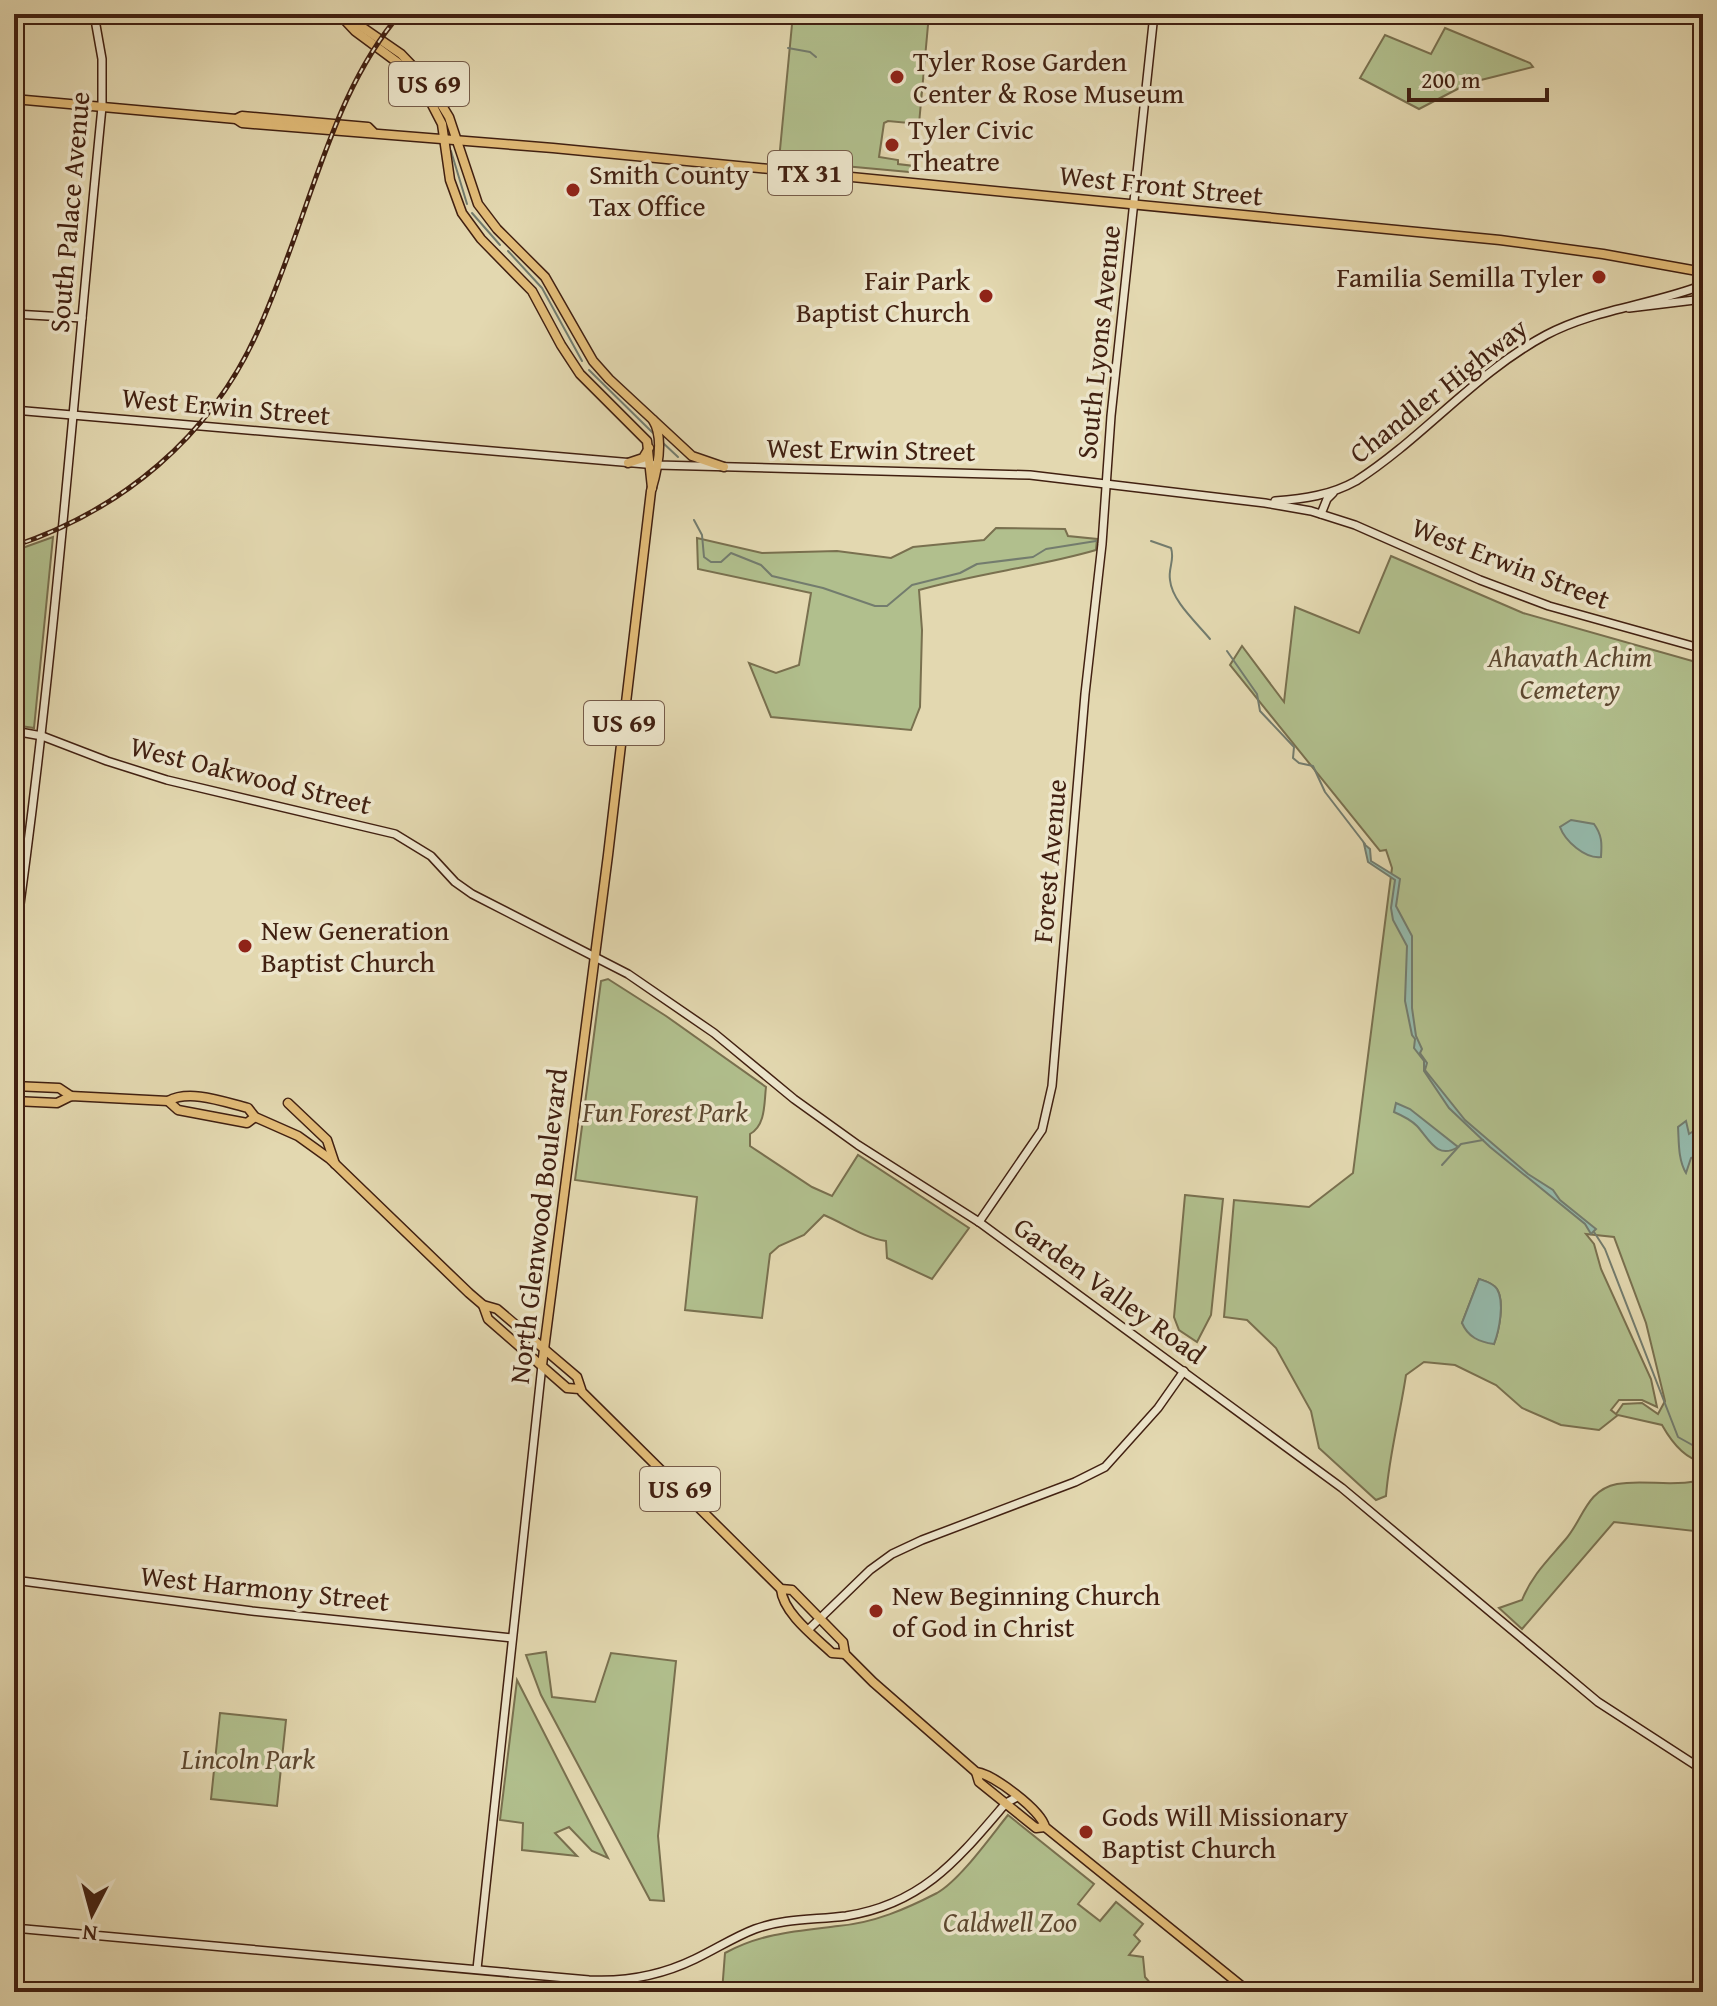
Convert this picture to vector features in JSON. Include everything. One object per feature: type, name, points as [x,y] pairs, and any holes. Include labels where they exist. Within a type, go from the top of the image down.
[{"type":"main road","name":"US 69","points":[[339,14],[355,31],[408,71],[426,93],[440,118],[450,180],[462,213],[481,239],[532,291],[578,372],[642,436],[649,447],[653,465]]},
{"type":"main road","name":"US 69","points":[[351,24],[362,27],[414,66],[440,100],[481,208],[497,229],[545,277],[593,361],[653,420],[658,431],[653,465]]},
{"type":"main road","name":"West Front Street","points":[[14,99],[236,119],[242,116],[338,124],[368,127],[373,132],[1529,243],[1703,272]]},
{"type":"main road","points":[[420,136],[434,128],[440,118]]},
{"type":"main road","points":[[464,163],[466,153],[480,142]]},
{"type":"main road","points":[[578,372],[593,361]]},
{"type":"main road","points":[[653,420],[692,456],[724,467]]},
{"type":"main road","points":[[628,463],[643,458],[649,447]]},
{"type":"main road","name":"North Glenwood Boulevard","points":[[542,1365],[595,957],[653,465]]},
{"type":"main road","points":[[14,1086],[59,1088],[71,1096]]},
{"type":"main road","points":[[14,1101],[57,1103],[71,1096],[168,1101],[179,1095],[248,1108],[255,1117],[298,1136],[335,1164],[483,1305],[488,1319],[542,1365]]},
{"type":"main road","points":[[168,1101],[178,1110],[247,1123],[255,1117]]},
{"type":"main road","points":[[288,1103],[327,1140],[335,1164]]},
{"type":"main road","points":[[483,1305],[497,1309],[544,1347]]},
{"type":"main road","name":"US 69","points":[[544,1347],[577,1377],[579,1389],[781,1589],[792,1590],[843,1642],[845,1654],[907,1714],[976,1772],[979,1782],[1036,1828],[1045,1827]]},
{"type":"main road","name":"US 69","points":[[542,1365],[567,1388],[579,1389]]},
{"type":"main road","name":"US 69","points":[[781,1589],[782,1600],[808,1630],[832,1653],[845,1654]]},
{"type":"main road","name":"US 69","points":[[976,1772],[987,1773],[1017,1797],[1042,1818],[1045,1827],[1249,1992]]},
{"type":"street","name":"South Palace Avenue","points":[[14,947],[42,736],[102,107],[102,59],[94,14]]},
{"type":"street","name":"South Lyons Avenue","points":[[1107,484],[1111,416],[1154,14]]},
{"type":"street","name":"Chandler Highway","points":[[1258,502],[1305,499],[1334,492],[1370,472],[1521,350],[1562,327],[1703,285]]},
{"type":"street","name":"Chandler Highway","points":[[1615,309],[1703,299]]},
{"type":"street","points":[[14,314],[82,318]]},
{"type":"street","name":"West Erwin Street","points":[[14,410],[653,465],[1014,475],[1258,502],[1321,514],[1365,529],[1458,571],[1549,606],[1703,649]]},
{"type":"street","name":"Forest Avenue","points":[[979,1222],[1042,1130],[1052,1086],[1082,725],[1107,484]]},
{"type":"street","name":"Chandler Highway","points":[[1321,514],[1327,499],[1334,492]]},
{"type":"street","name":"West Oakwood Street","points":[[14,731],[42,736],[167,780],[395,834],[431,856],[463,888]]},
{"type":"street","name":"Garden Valley Road","points":[[463,888],[649,987],[714,1033],[794,1099],[845,1136],[979,1222],[1342,1488],[1598,1702],[1703,1770]]},
{"type":"street","name":"North Glenwood Boulevard","points":[[477,1969],[542,1365]]},
{"type":"street","points":[[808,1630],[870,1570],[892,1554],[1075,1482],[1105,1467],[1158,1408],[1184,1371]]},
{"type":"street","name":"West Harmony Street","points":[[14,1580],[252,1611],[512,1638]]},
{"type":"street","points":[[14,1928],[589,1980],[637,1978],[681,1966],[740,1934],[771,1923],[834,1917],[881,1907],[921,1889],[951,1866],[1006,1803],[1017,1797]]},
{"type":"green space","points":[[793,14],[929,14],[919,124],[884,123],[879,157],[898,160],[898,164],[914,166],[914,170],[779,160]]},
{"type":"green space","points":[[1445,28],[1530,63],[1533,67],[1469,83],[1419,109],[1360,78],[1385,35],[1431,54]]},
{"type":"green space","points":[[996,528],[1065,529],[1068,536],[1097,539],[1096,550],[919,590],[922,630],[920,707],[911,730],[771,717],[749,663],[776,673],[799,665],[811,593],[698,569],[697,538],[762,553],[837,551],[891,558],[913,547],[984,540]]},
{"type":"green space","points":[[53,537],[34,728],[14,725],[14,551]]},
{"type":"green space","name":"Ahavath Achim Cemetery","points":[[1391,556],[1523,613],[1703,664],[1703,1462],[1684,1453],[1662,1425],[1618,1415],[1599,1430],[1561,1425],[1522,1408],[1496,1385],[1455,1365],[1424,1362],[1406,1375],[1386,1496],[1376,1500],[1319,1448],[1311,1411],[1276,1348],[1247,1320],[1224,1317],[1234,1200],[1309,1207],[1353,1173],[1392,868],[1386,850],[1380,851],[1230,665],[1242,646],[1284,702],[1295,607],[1359,633]],"holes":[[[1586,1234],[1614,1237],[1646,1323],[1665,1401],[1658,1414],[1642,1403],[1623,1404],[1616,1414],[1611,1410],[1619,1400],[1642,1400],[1657,1407],[1651,1379],[1601,1269],[1594,1244]],[[1479,1279],[1493,1285],[1501,1301],[1494,1344],[1462,1323]]]},
{"type":"green space","name":"Fun Forest Park","points":[[608,979],[766,1087],[762,1119],[750,1134],[750,1146],[812,1187],[832,1196],[858,1155],[969,1228],[932,1279],[887,1258],[886,1241],[863,1234],[824,1215],[804,1235],[779,1246],[770,1254],[762,1318],[685,1310],[697,1197],[575,1180],[601,981]]},
{"type":"green space","points":[[1185,1195],[1223,1199],[1211,1315],[1197,1342],[1179,1330],[1174,1317]]},
{"type":"green space","points":[[1703,1482],[1703,1532],[1614,1522],[1522,1629],[1499,1608],[1522,1600],[1536,1575],[1598,1492],[1617,1484]]},
{"type":"green space","points":[[546,1652],[552,1697],[595,1702],[611,1653],[676,1661],[658,1836],[664,1901],[650,1900],[541,1695],[526,1655]]},
{"type":"green space","points":[[517,1680],[608,1858],[592,1851],[569,1827],[555,1833],[577,1856],[522,1850],[523,1823],[500,1820]]},
{"type":"green space","name":"Lincoln Park","points":[[220,1713],[286,1720],[277,1806],[211,1799]]},
{"type":"green space","name":"Caldwell Zoo","points":[[1008,1815],[1094,1884],[1078,1904],[1100,1921],[1116,1902],[1143,1924],[1134,1935],[1140,1941],[1129,1955],[1143,1957],[1145,1977],[1158,1992],[722,1992],[725,1953],[766,1937],[877,1918],[925,1899],[955,1878]]},
{"type":"shaded area","points":[[1571,820],[1594,824],[1601,839],[1601,857],[1582,852],[1566,838],[1560,827]]},
{"type":"shaded area","points":[[1364,844],[1370,849],[1371,861],[1400,879],[1396,906],[1412,936],[1412,1008],[1416,1036],[1422,1049],[1420,1053],[1427,1063],[1425,1070],[1465,1120],[1528,1174],[1553,1190],[1560,1200],[1596,1229],[1591,1234],[1585,1224],[1490,1147],[1449,1108],[1424,1071],[1424,1061],[1414,1048],[1415,1039],[1405,1001],[1407,946],[1393,920],[1391,908],[1395,880],[1368,862]]},
{"type":"shaded area","points":[[1396,1103],[1410,1109],[1458,1147],[1444,1151],[1434,1146],[1415,1124],[1394,1112]]},
{"type":"shaded area","points":[[1686,1121],[1689,1134],[1703,1125],[1703,1154],[1691,1158],[1686,1173],[1680,1157],[1678,1127]]},
{"type":"shaded area","points":[[1479,1279],[1497,1289],[1501,1301],[1494,1344],[1475,1338],[1462,1323]]},
{"type":"waterway","points":[[788,48],[810,52],[816,57]]},
{"type":"waterway","points":[[451,151],[467,204]]},
{"type":"waterway","points":[[472,213],[500,245]]},
{"type":"waterway","points":[[508,251],[542,288],[582,361]]},
{"type":"waterway","points":[[589,370],[654,434]]},
{"type":"waterway","points":[[662,442],[678,457]]},
{"type":"waterway","points":[[694,520],[702,535],[704,557],[711,562],[721,562],[731,553],[761,565],[772,576],[823,588],[875,606],[887,606],[912,585],[960,573],[977,564],[1033,557],[1046,549],[1096,541]]},
{"type":"waterway","points":[[1151,541],[1171,548],[1170,576],[1175,596],[1210,639]]},
{"type":"waterway","points":[[1227,651],[1257,694],[1260,711],[1294,747],[1293,758],[1299,763],[1313,766],[1325,792],[1365,844]]},
{"type":"waterway","points":[[1442,1165],[1461,1144],[1483,1140]]},
{"type":"waterway","points":[[1594,1232],[1605,1249],[1678,1437],[1703,1451]]},
{"type":"railway","points":[[14,546],[54,531],[126,490],[188,437],[214,405],[237,371],[265,316],[347,98],[371,54],[400,14]]},
{"type":"place","name":"Tyler Rose Garden Center & Rose Museum","points":[[897,77]]},
{"type":"place","name":"Tyler Civic Theatre","points":[[892,145]]},
{"type":"place","name":"Smith County Tax Office","points":[[573,190]]},
{"type":"place","name":"Familia Semilla Tyler","points":[[1599,277]]},
{"type":"place","name":"Fair Park Baptist Church","points":[[986,296]]},
{"type":"place","name":"New Generation Baptist Church","points":[[245,946]]},
{"type":"place","name":"New Beginning Church of God in Christ","points":[[876,1611]]},
{"type":"place","name":"Gods Will Missionary Baptist Church","points":[[1086,1832]]}]
